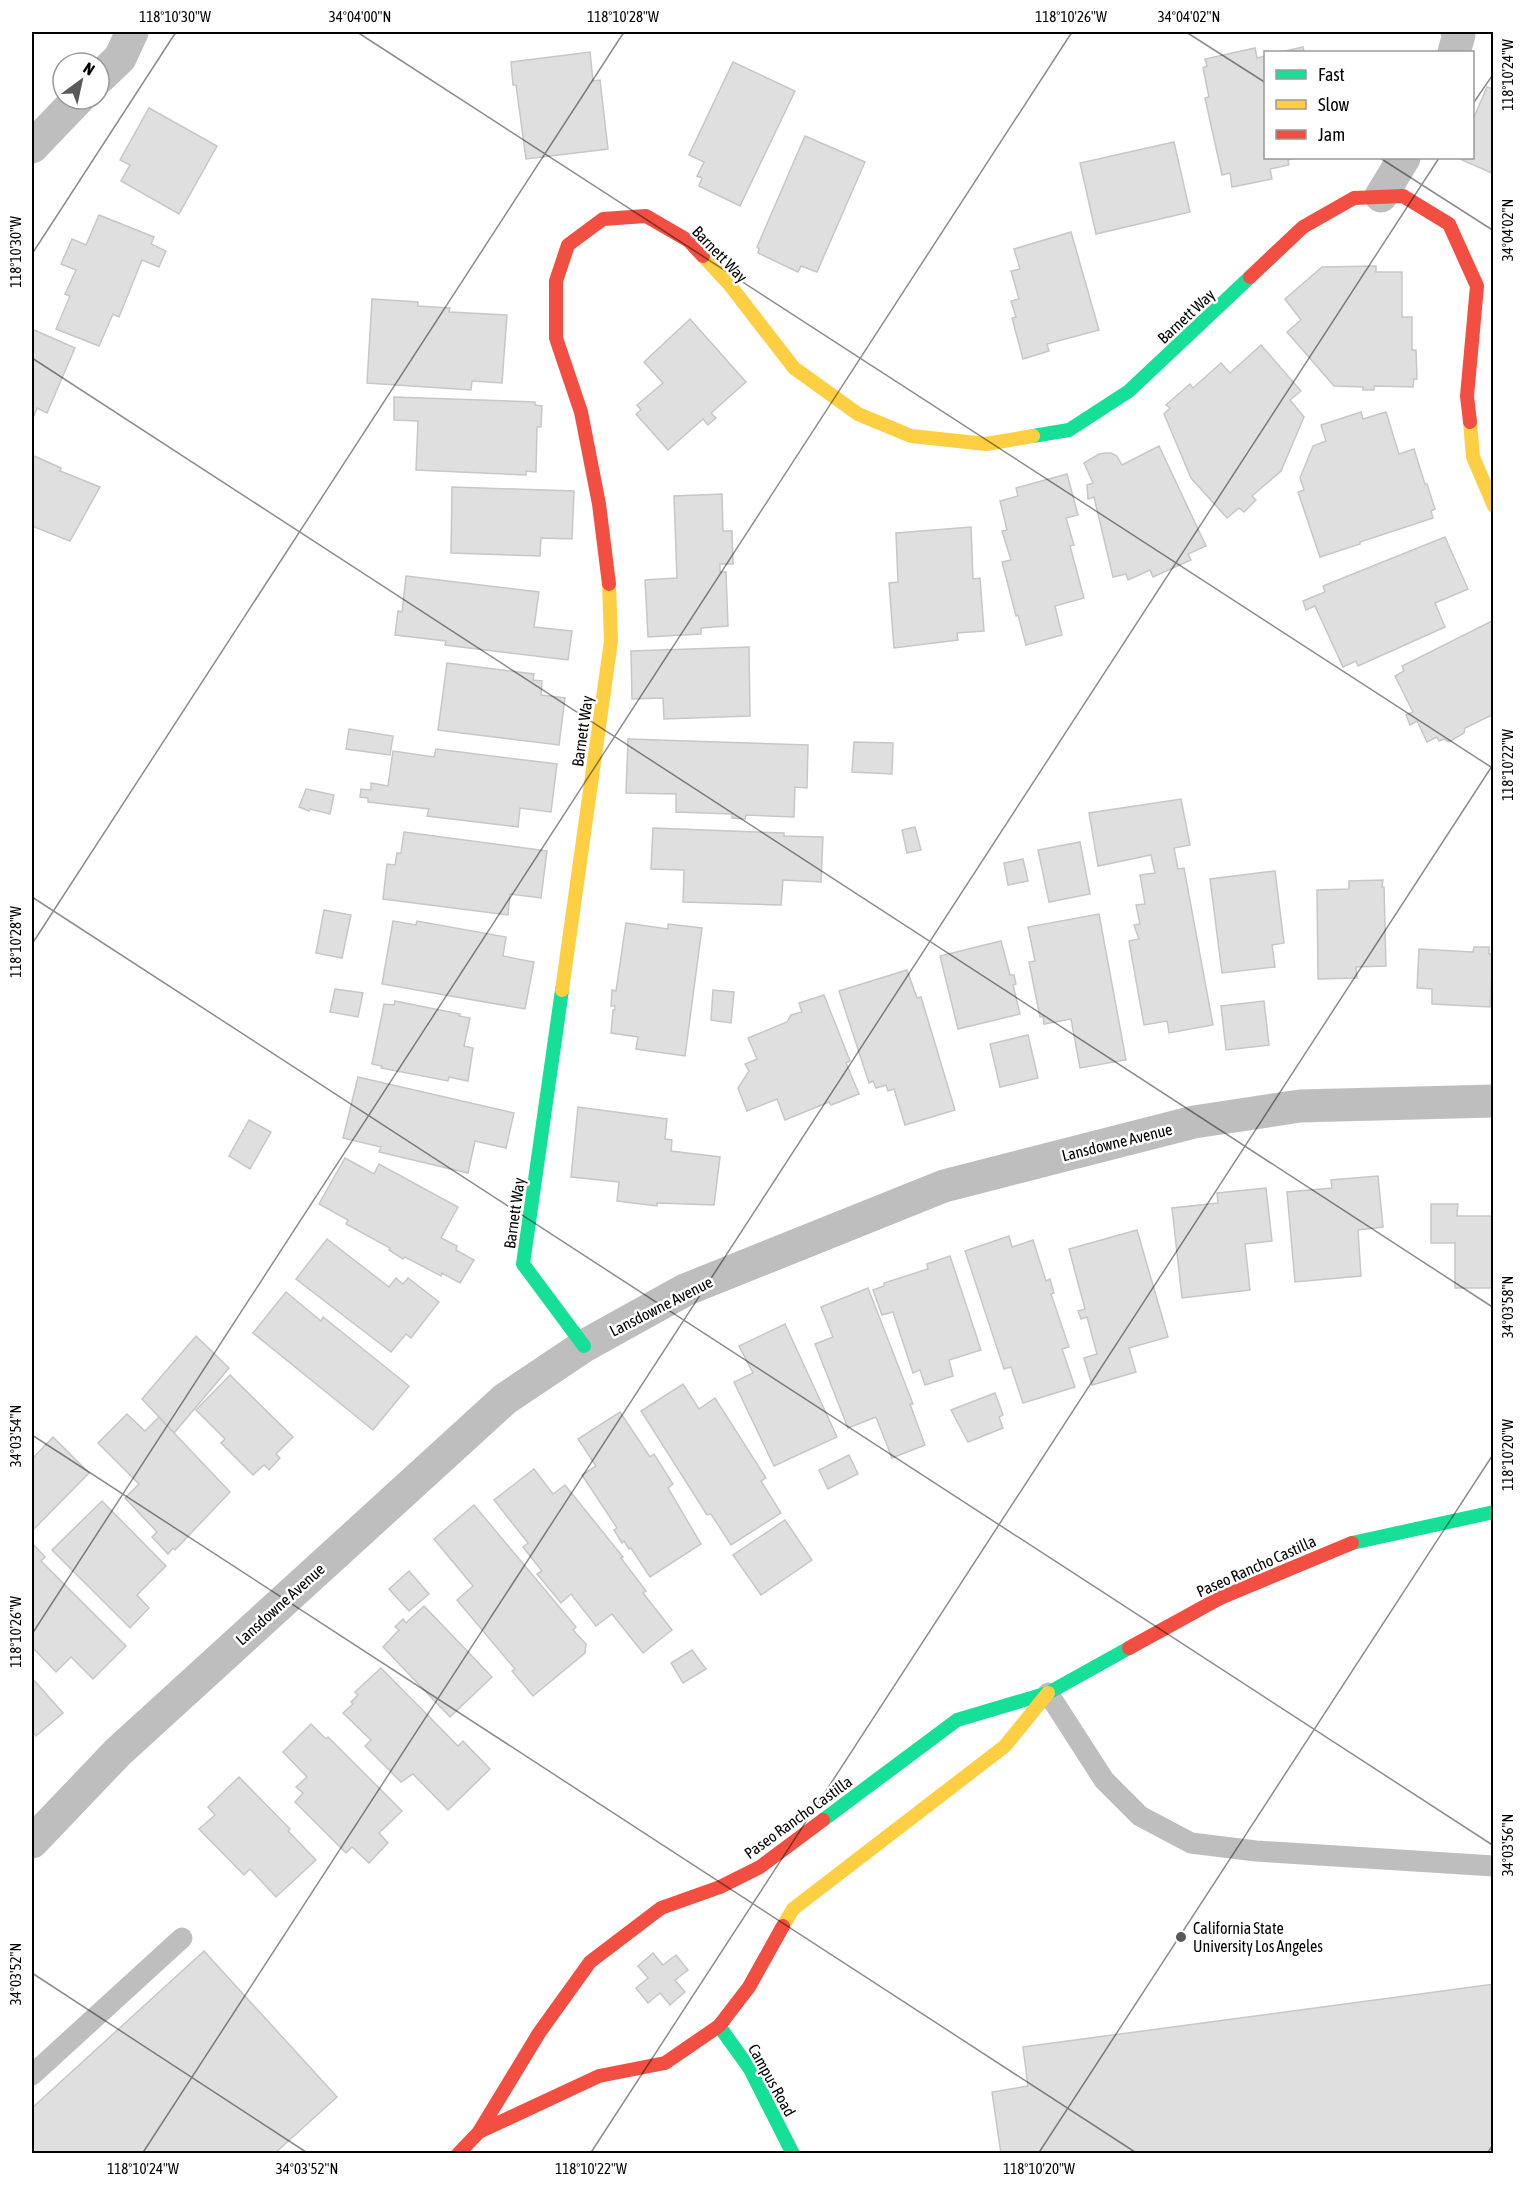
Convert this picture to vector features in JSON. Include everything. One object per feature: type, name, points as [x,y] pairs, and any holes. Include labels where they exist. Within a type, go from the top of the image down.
[{"type":"street","points":[[111,67],[120,58],[132,32]]},
{"type":"street","points":[[1454,51],[1459,35],[1457,32]]},
{"type":"street","points":[[32,147],[66,111]]},
{"type":"street","points":[[1382,196],[1403,159]]},
{"type":"street","name":"Barnett Way","points":[[584,1346],[524,1264],[611,641],[610,593],[599,504],[582,412],[556,338],[556,281],[568,245],[603,219],[646,216],[689,241],[729,284],[794,368],[858,414],[911,436],[986,444],[1069,430],[1129,390],[1303,226],[1354,198],[1403,195],[1449,224],[1477,286],[1467,396],[1473,457],[1494,506]]},
{"type":"street","name":"Lansdowne Avenue","points":[[32,1842],[118,1752],[505,1399],[584,1346],[685,1290],[945,1186],[1194,1122],[1300,1106],[1494,1101]]},
{"type":"street","name":"Paseo Rancho Castilla","points":[[458,2154],[479,2133],[545,2024],[590,1962],[661,1908],[720,1887],[760,1867],[957,1720],[1048,1693],[1220,1598],[1351,1543],[1494,1512]]},
{"type":"street","name":"Paseo Rancho Castilla","points":[[479,2133],[599,2076],[665,2063],[718,2025],[749,1987],[793,1909],[1005,1746],[1048,1693]]},
{"type":"street","name":"Campus Road","points":[[718,2025],[750,2070],[792,2154]]},
{"type":"lane","points":[[1048,1693],[1104,1780],[1140,1816],[1191,1843],[1256,1851],[1494,1866]]},
{"type":"lane","points":[[32,2075],[183,1938]]},
{"type":"building","points":[[1303,47],[1304,51],[1285,51]]},
{"type":"building","points":[[1255,48],[1257,58],[1264,56],[1264,159],[1292,159],[1288,160],[1289,165],[1270,169],[1272,179],[1232,187],[1230,173],[1222,175],[1205,98],[1209,97],[1203,68],[1207,66],[1205,59]]},
{"type":"building","points":[[590,52],[593,81],[600,80],[608,149],[526,159],[511,62]]},
{"type":"building","points":[[733,62],[795,91],[740,206],[699,186],[702,178],[697,176],[704,162],[689,155]]},
{"type":"building","points":[[1487,87],[1494,89],[1494,174],[1462,160],[1474,159],[1474,117]]},
{"type":"building","points":[[149,108],[217,146],[179,214],[121,181],[130,165],[120,160]]},
{"type":"building","points":[[805,136],[865,162],[817,272],[801,266],[798,272],[758,253],[757,247]]},
{"type":"building","points":[[1174,142],[1190,212],[1096,234],[1080,163]]},
{"type":"building","points":[[99,215],[154,237],[151,244],[166,251],[159,267],[142,260],[119,317],[113,314],[99,346],[56,329],[70,296],[65,294],[76,270],[61,264],[72,239],[86,245]]},
{"type":"building","points":[[1071,232],[1099,330],[1047,344],[1049,351],[1023,359],[1012,318],[1016,317],[1011,301],[1019,299],[1011,271],[1020,269],[1014,249]]},
{"type":"building","points":[[1376,266],[1376,272],[1402,272],[1402,317],[1412,317],[1412,350],[1416,350],[1417,379],[1414,379],[1413,387],[1374,386],[1374,390],[1363,390],[1363,387],[1334,386],[1287,332],[1301,320],[1285,299],[1322,267]]},
{"type":"building","points":[[372,299],[418,302],[418,306],[450,308],[449,312],[507,315],[502,383],[472,381],[471,390],[367,383]]},
{"type":"building","points":[[690,319],[746,382],[711,413],[716,418],[708,425],[703,419],[668,450],[636,414],[641,410],[637,405],[663,383],[644,362]]},
{"type":"building","points":[[32,329],[75,348],[47,413],[37,408],[32,421]]},
{"type":"building","points":[[1261,345],[1301,391],[1290,400],[1304,417],[1281,471],[1252,496],[1256,500],[1244,512],[1239,508],[1227,518],[1191,478],[1164,414],[1170,408],[1166,405],[1190,384],[1193,388],[1221,363],[1230,373]]},
{"type":"building","points":[[394,397],[535,402],[535,405],[542,406],[541,427],[537,427],[536,472],[526,471],[526,475],[416,470],[418,421],[394,420]]},
{"type":"building","points":[[1361,412],[1363,419],[1386,412],[1399,454],[1414,449],[1435,509],[1431,511],[1433,518],[1320,557],[1298,492],[1304,490],[1300,478],[1313,446],[1326,441],[1321,425]]},
{"type":"building","points":[[1159,446],[1206,546],[1188,554],[1191,560],[1153,577],[1150,570],[1128,580],[1126,574],[1113,577],[1094,497],[1088,499],[1087,485],[1093,483],[1084,463],[1099,454],[1111,453],[1117,456],[1122,465]]},
{"type":"building","points":[[32,455],[61,468],[60,471],[100,487],[70,541],[32,526]]},
{"type":"building","points":[[1067,474],[1078,515],[1066,518],[1074,545],[1070,546],[1084,598],[1055,606],[1062,635],[1026,645],[1002,562],[1011,560],[1002,531],[1007,530],[1000,501],[1018,496],[1016,488]]},
{"type":"building","points":[[452,487],[574,491],[572,539],[541,538],[540,556],[451,553]]},
{"type":"building","points":[[722,494],[723,531],[732,531],[733,564],[720,564],[720,572],[726,572],[728,626],[701,628],[701,634],[648,637],[645,580],[677,578],[674,496]]},
{"type":"building","points":[[971,527],[973,579],[980,578],[984,631],[957,633],[958,640],[894,648],[889,583],[898,582],[896,533]]},
{"type":"building","points":[[1445,537],[1468,589],[1435,603],[1445,627],[1358,666],[1356,661],[1343,667],[1315,606],[1306,610],[1303,601],[1325,592],[1323,586]]},
{"type":"building","points":[[406,576],[539,592],[534,627],[572,631],[568,660],[445,645],[446,641],[395,635],[398,611],[402,612]]},
{"type":"building","points":[[1494,620],[1494,714],[1465,728],[1464,733],[1449,742],[1444,739],[1439,741],[1437,737],[1427,742],[1417,721],[1410,725],[1406,715],[1413,712],[1395,676],[1404,671],[1402,666]]},
{"type":"building","points":[[749,647],[750,716],[664,719],[663,698],[632,699],[631,651]]},
{"type":"building","points":[[447,663],[534,674],[533,680],[542,681],[541,695],[565,698],[559,745],[438,730]]},
{"type":"building","points":[[349,729],[393,736],[390,755],[346,749]]},
{"type":"building","points":[[628,739],[808,745],[807,788],[795,787],[794,817],[746,815],[745,819],[732,818],[732,814],[676,812],[676,794],[626,793]]},
{"type":"building","points":[[854,742],[893,743],[892,774],[852,772]]},
{"type":"building","points":[[436,749],[557,764],[551,812],[520,808],[518,827],[427,816],[429,809],[368,802],[368,798],[360,797],[361,789],[371,790],[371,783],[388,786],[393,751],[434,757]]},
{"type":"building","points":[[306,789],[334,795],[330,814],[299,807]]},
{"type":"building","points":[[1181,799],[1190,845],[1174,848],[1178,869],[1184,868],[1213,1025],[1169,1033],[1167,1021],[1144,1025],[1129,941],[1139,939],[1134,925],[1140,924],[1136,905],[1145,904],[1140,875],[1155,873],[1151,855],[1098,866],[1089,813]]},
{"type":"building","points":[[915,827],[921,850],[907,853],[902,830]]},
{"type":"building","points":[[653,828],[784,833],[784,836],[823,837],[821,882],[783,880],[781,905],[683,902],[684,870],[651,869]]},
{"type":"building","points":[[404,832],[547,851],[541,898],[510,894],[508,915],[383,899],[387,864],[395,865],[397,853],[401,853]]},
{"type":"building","points":[[1080,842],[1090,894],[1049,902],[1038,850]]},
{"type":"building","points":[[1023,859],[1028,881],[1008,885],[1004,863]]},
{"type":"building","points":[[1275,871],[1284,943],[1272,945],[1275,967],[1222,973],[1210,879]]},
{"type":"building","points":[[1383,880],[1386,966],[1356,967],[1357,978],[1318,979],[1317,890],[1349,889],[1349,881]]},
{"type":"building","points":[[324,910],[351,915],[342,958],[316,953]]},
{"type":"building","points":[[1099,914],[1126,1060],[1080,1068],[1071,1019],[1044,1024],[1043,1016],[1040,1017],[1029,962],[1035,961],[1028,927]]},
{"type":"building","points":[[393,921],[416,925],[417,921],[506,937],[503,956],[534,962],[525,1009],[382,984]]},
{"type":"building","points":[[626,923],[668,929],[668,924],[702,928],[685,1056],[636,1049],[638,1037],[611,1033],[613,1010],[615,1010],[615,1006],[611,1006],[612,990],[616,991]]},
{"type":"building","points":[[1001,941],[1010,975],[1014,975],[1016,984],[1013,985],[1020,1014],[958,1029],[940,956]]},
{"type":"building","points":[[1474,947],[1489,947],[1489,954],[1493,954],[1490,1007],[1432,1004],[1432,989],[1417,988],[1419,949],[1473,952]]},
{"type":"building","points":[[907,970],[917,998],[921,997],[955,1110],[905,1125],[894,1089],[888,1091],[886,1085],[876,1088],[873,1081],[869,1083],[839,991]]},
{"type":"building","points":[[335,989],[363,993],[358,1017],[330,1012]]},
{"type":"building","points":[[713,990],[734,992],[731,1023],[711,1020]]},
{"type":"building","points":[[824,995],[850,1061],[846,1063],[859,1094],[831,1105],[829,1102],[785,1120],[777,1099],[747,1111],[738,1088],[749,1071],[745,1064],[757,1059],[748,1038],[787,1022],[791,1015],[802,1012],[799,1003]]},
{"type":"building","points":[[395,1001],[470,1018],[464,1046],[473,1048],[468,1081],[449,1077],[448,1081],[381,1068],[382,1066],[372,1064],[384,1004],[394,1005]]},
{"type":"building","points":[[1264,1001],[1269,1045],[1226,1050],[1221,1006]]},
{"type":"building","points":[[1028,1035],[1038,1078],[1000,1087],[990,1044]]},
{"type":"building","points":[[358,1077],[514,1113],[506,1148],[475,1141],[468,1173],[379,1152],[381,1147],[343,1138]]},
{"type":"building","points":[[578,1107],[667,1119],[665,1139],[672,1140],[671,1151],[720,1157],[714,1205],[657,1203],[657,1206],[617,1201],[619,1182],[571,1177]]},
{"type":"building","points":[[249,1120],[271,1132],[250,1169],[229,1156]]},
{"type":"building","points":[[345,1158],[374,1174],[379,1164],[458,1207],[441,1238],[457,1246],[456,1250],[474,1260],[460,1283],[405,1257],[403,1259],[389,1250],[390,1248],[346,1224],[348,1220],[319,1204]]},
{"type":"building","points":[[1378,1176],[1383,1227],[1358,1230],[1361,1276],[1295,1282],[1287,1192],[1332,1188],[1331,1180]]},
{"type":"building","points":[[1266,1188],[1272,1241],[1245,1244],[1250,1290],[1182,1298],[1172,1208],[1218,1203],[1217,1193]]},
{"type":"building","points":[[1431,1204],[1458,1204],[1457,1216],[1494,1216],[1494,1288],[1455,1288],[1455,1243],[1431,1243]]},
{"type":"building","points":[[1137,1230],[1168,1337],[1129,1348],[1136,1372],[1092,1385],[1084,1358],[1097,1354],[1087,1317],[1081,1319],[1078,1311],[1085,1309],[1069,1249]]},
{"type":"building","points":[[1009,1236],[1012,1247],[1033,1240],[1046,1281],[1050,1279],[1054,1293],[1051,1294],[1069,1347],[1062,1349],[1075,1387],[1023,1403],[1011,1367],[1004,1369],[965,1251]]},
{"type":"building","points":[[327,1239],[389,1287],[396,1278],[403,1284],[408,1278],[439,1302],[411,1338],[406,1334],[391,1352],[296,1279]]},
{"type":"building","points":[[950,1256],[981,1350],[949,1360],[953,1376],[925,1385],[920,1370],[913,1373],[893,1312],[882,1315],[873,1290],[884,1286],[884,1283],[928,1269],[927,1264]]},
{"type":"building","points":[[868,1288],[913,1404],[910,1404],[925,1445],[892,1458],[876,1417],[848,1428],[815,1344],[833,1337],[821,1307]]},
{"type":"building","points":[[286,1292],[321,1321],[323,1317],[409,1386],[373,1430],[253,1333]]},
{"type":"building","points":[[785,1324],[837,1437],[774,1466],[734,1382],[753,1373],[739,1346]]},
{"type":"building","points":[[196,1336],[229,1368],[174,1433],[142,1399]]},
{"type":"building","points":[[230,1375],[293,1437],[276,1454],[280,1458],[269,1470],[264,1465],[253,1475],[221,1443],[225,1439],[196,1410]]},
{"type":"building","points":[[683,1384],[699,1409],[715,1398],[766,1478],[761,1481],[781,1513],[731,1545],[711,1514],[707,1515],[641,1411]]},
{"type":"building","points":[[995,1393],[1003,1415],[999,1417],[1003,1428],[968,1442],[951,1410]]},
{"type":"building","points":[[620,1412],[650,1457],[654,1454],[673,1484],[668,1488],[701,1544],[650,1577],[631,1548],[629,1549],[624,1541],[622,1543],[614,1530],[617,1528],[582,1475],[596,1466],[578,1439]]},
{"type":"building","points":[[127,1414],[145,1431],[159,1417],[230,1492],[175,1550],[173,1548],[168,1554],[152,1537],[157,1532],[125,1498],[139,1484],[98,1443]]},
{"type":"building","points":[[53,1437],[89,1473],[32,1531],[32,1459]]},
{"type":"building","points":[[849,1455],[858,1474],[828,1489],[819,1470]]},
{"type":"building","points":[[534,1469],[553,1494],[565,1485],[623,1557],[621,1558],[646,1591],[643,1593],[672,1630],[643,1653],[612,1614],[596,1626],[571,1594],[561,1603],[537,1574],[542,1571],[523,1547],[528,1543],[494,1500]]},
{"type":"building","points":[[102,1501],[166,1566],[137,1595],[149,1608],[130,1628],[52,1550]]},
{"type":"building","points":[[474,1505],[576,1627],[573,1630],[586,1644],[585,1653],[533,1696],[512,1671],[515,1669],[457,1600],[473,1586],[434,1539]]},
{"type":"building","points":[[785,1520],[812,1560],[761,1595],[733,1555]]},
{"type":"building","points":[[32,1543],[45,1557],[41,1561],[126,1646],[93,1679],[71,1657],[56,1672],[32,1647]]},
{"type":"building","points":[[409,1571],[429,1594],[409,1611],[389,1589]]},
{"type":"building","points":[[424,1606],[492,1677],[450,1717],[383,1647],[399,1630],[395,1627],[403,1619],[406,1623]]},
{"type":"building","points":[[692,1650],[706,1669],[683,1683],[671,1663]]},
{"type":"building","points":[[381,1668],[458,1746],[463,1741],[490,1769],[448,1810],[413,1774],[401,1782],[365,1746],[371,1740],[343,1713],[353,1704],[351,1702],[358,1695],[355,1692]]},
{"type":"building","points":[[32,1678],[63,1713],[36,1736],[32,1731]]},
{"type":"building","points":[[311,1724],[326,1739],[328,1737],[402,1811],[379,1833],[388,1843],[369,1863],[352,1847],[346,1853],[295,1802],[303,1793],[296,1787],[307,1777],[283,1752]]},
{"type":"building","points":[[239,1777],[290,1829],[288,1831],[316,1860],[276,1897],[250,1869],[244,1875],[199,1829],[215,1815],[208,1807]]},
{"type":"building","points":[[204,1951],[337,2097],[274,2154],[32,2154],[32,2108]]},
{"type":"building","points":[[653,1953],[663,1965],[676,1955],[688,1970],[675,1980],[685,1992],[670,2005],[660,1993],[648,2003],[636,1988],[648,1978],[638,1966]]},
{"type":"building","points":[[1494,1984],[1494,2154],[1001,2154],[992,2092],[1028,2086],[1023,2047]]},
{"type":"traffic: fast","points":[[1033,436],[1069,430],[1129,391],[1250,277]]},
{"type":"traffic: fast","points":[[562,990],[523,1264],[584,1346]]},
{"type":"traffic: fast","points":[[1352,1543],[1494,1512]]},
{"type":"traffic: fast","points":[[823,1820],[957,1720],[1048,1693],[1129,1648]]},
{"type":"traffic: fast","points":[[719,2026],[750,2069],[793,2154]]},
{"type":"traffic: slow","points":[[703,256],[729,284],[794,368],[858,414],[911,436],[986,444],[1033,436]]},
{"type":"traffic: slow","points":[[1470,422],[1473,457],[1494,506]]},
{"type":"traffic: slow","points":[[562,990],[611,641],[609,584]]},
{"type":"traffic: slow","points":[[783,1926],[793,1909],[1005,1746],[1048,1693]]},
{"type":"traffic: jam","points":[[1250,277],[1303,227],[1354,198],[1403,196],[1449,224],[1477,286],[1467,396],[1470,422]]},
{"type":"traffic: jam","points":[[609,584],[599,504],[581,412],[556,338],[556,281],[568,245],[603,219],[646,216],[689,241],[703,256]]},
{"type":"traffic: jam","points":[[1129,1648],[1220,1598],[1352,1543]]},
{"type":"traffic: jam","points":[[458,2154],[479,2132],[539,2033],[590,1962],[661,1908],[720,1887],[760,1867],[823,1820]]},
{"type":"traffic: jam","points":[[479,2132],[599,2076],[665,2063],[719,2026],[749,1987],[783,1926]]},
{"type":"place","name":"California State University Los Angeles","points":[[1181,1937]]}]
